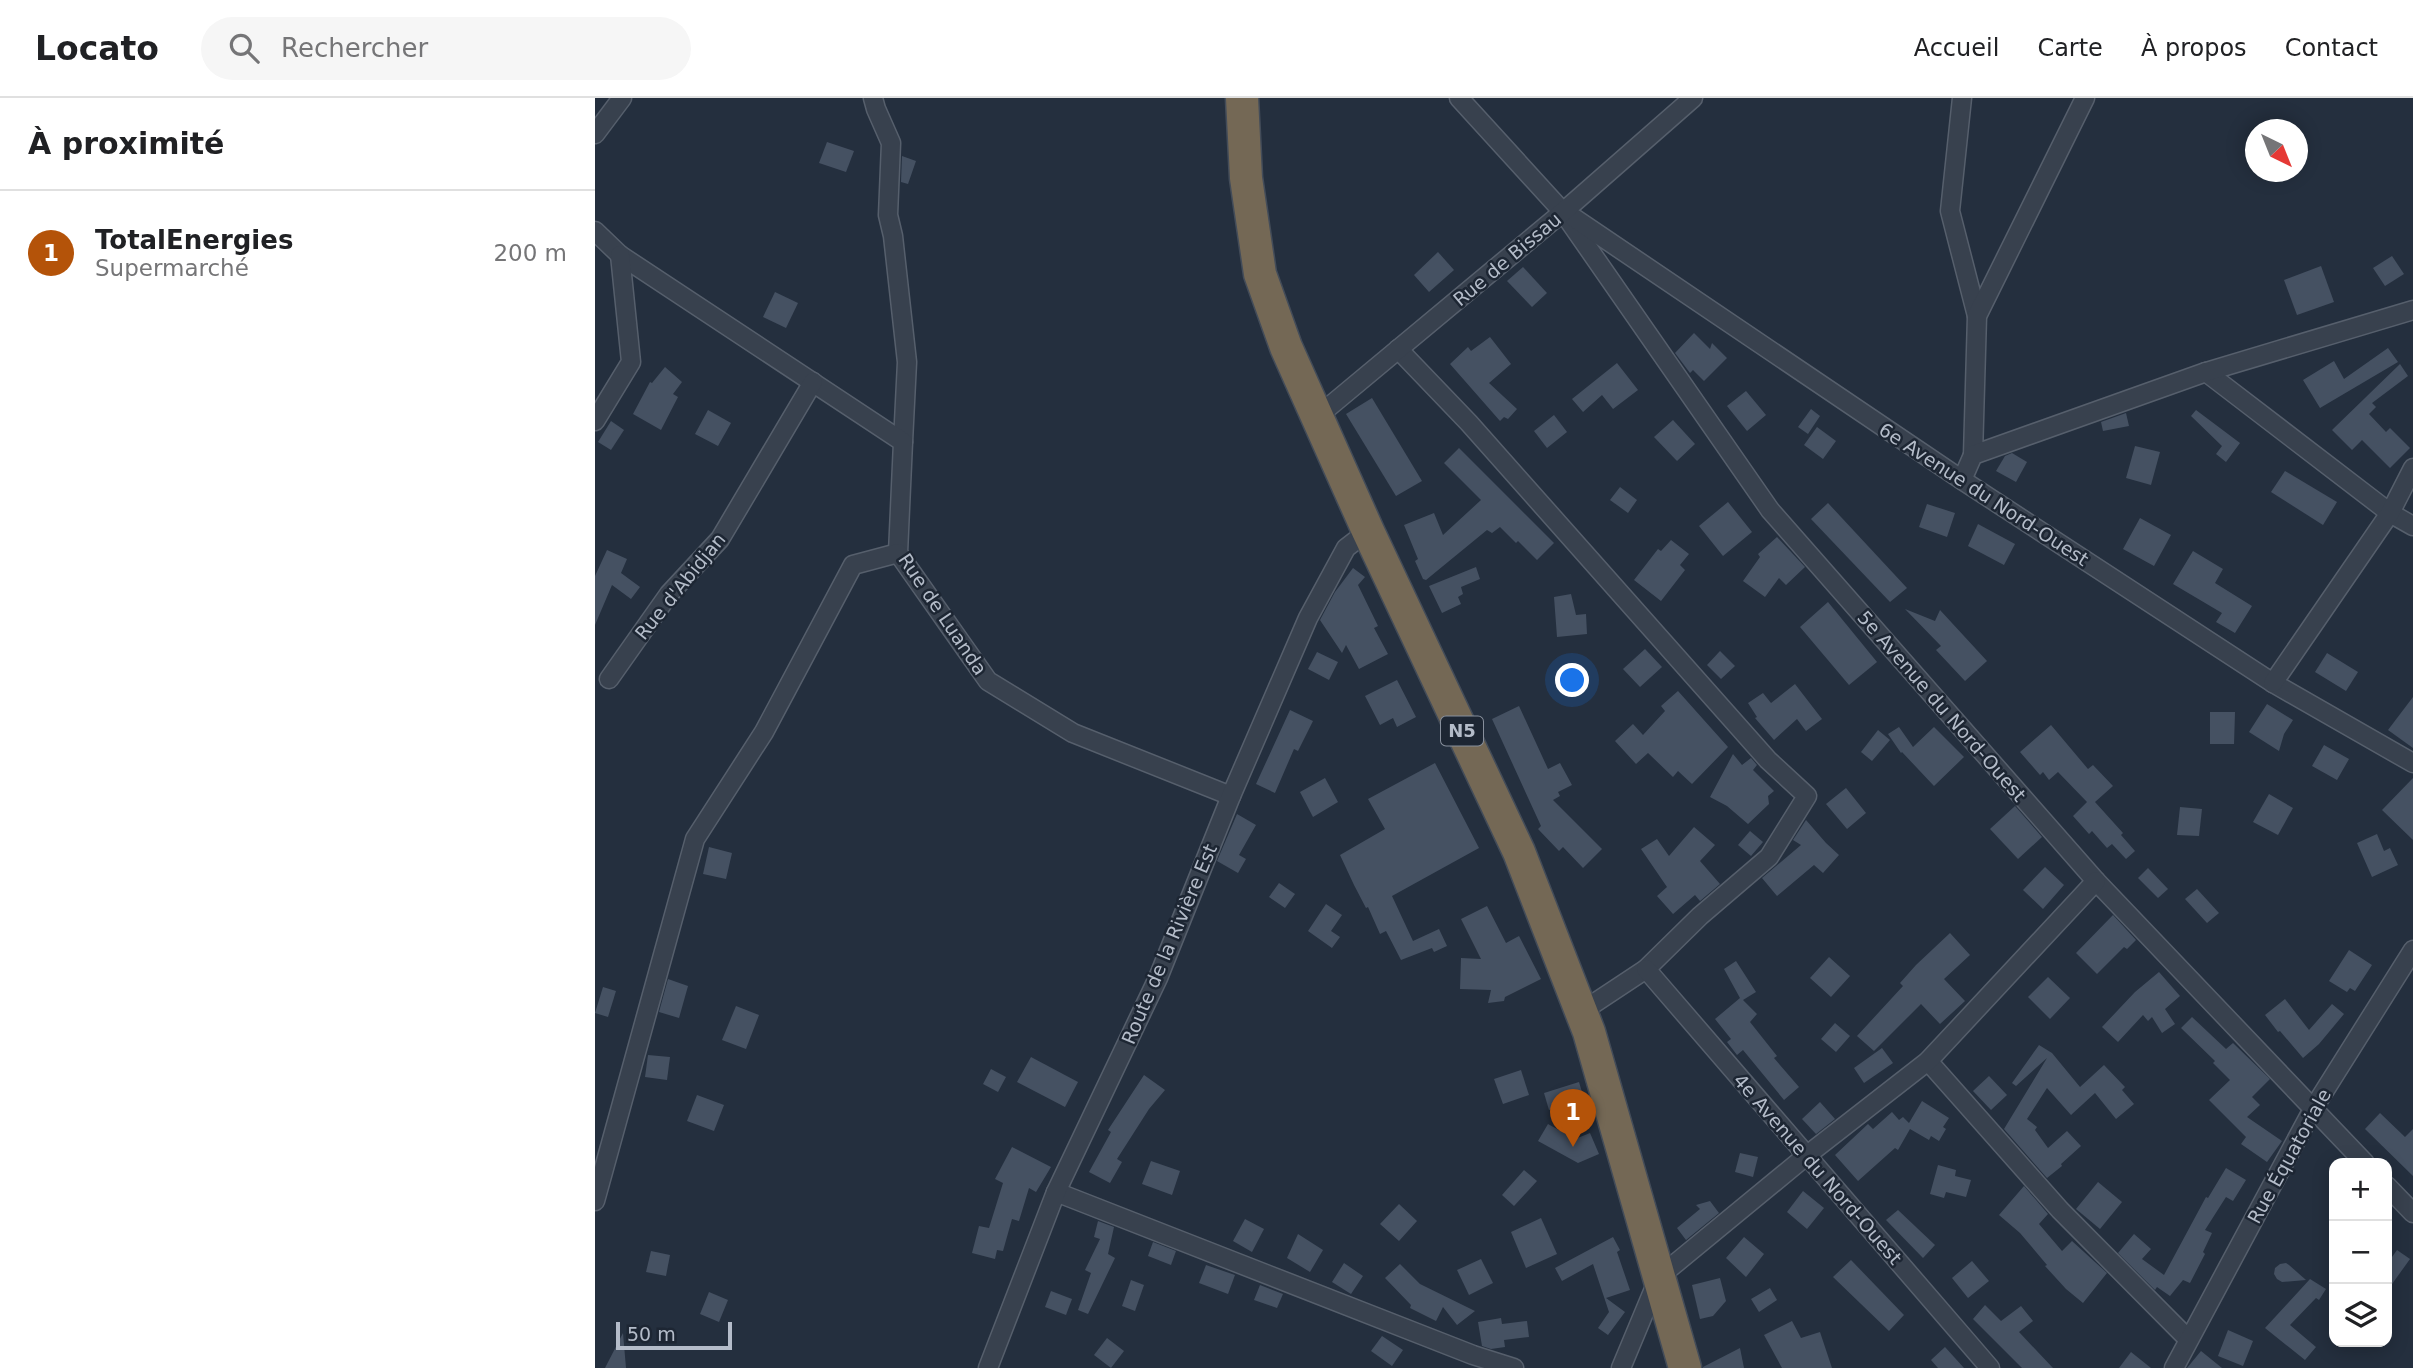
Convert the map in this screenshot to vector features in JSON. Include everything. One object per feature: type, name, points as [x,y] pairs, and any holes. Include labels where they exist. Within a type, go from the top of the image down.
[{"type":"highway","name":"N5","points":[[1242,98],[1246,178],[1260,274],[1286,347],[1368,531],[1519,852],[1589,1032],[1685,1368]]},
{"type":"street","points":[[595,134],[622,98]]},
{"type":"street","name":"Rue de Luanda","points":[[873,98],[891,143],[888,215],[893,236],[907,362],[898,553],[988,681],[1073,733],[1231,796]]},
{"type":"street","points":[[1459,98],[1563,212]]},
{"type":"street","name":"Rue de Bissau","points":[[1318,416],[1563,212],[1693,98]]},
{"type":"street","points":[[1962,98],[1951,211],[1977,316],[1973,455],[1962,480]]},
{"type":"street","points":[[1977,316],[2085,98]]},
{"type":"street","name":"6e Avenue du Nord-Ouest","points":[[1563,212],[1962,480],[2273,683],[2413,763]]},
{"type":"street","name":"5e Avenue du Nord-Ouest","points":[[1563,212],[1770,510],[2096,881],[2360,1158]]},
{"type":"street","points":[[595,231],[620,255],[903,442]]},
{"type":"street","points":[[595,421],[631,362],[620,255]]},
{"type":"street","points":[[1973,455],[2206,372],[2413,310]]},
{"type":"street","points":[[1398,349],[1469,423],[1768,760],[1807,796],[1769,857],[1700,916],[1646,969],[1581,1012]]},
{"type":"street","points":[[2206,372],[2390,513],[2413,526]]},
{"type":"street","name":"Rue d'Abidjan","points":[[609,678],[669,594],[720,539],[813,382]]},
{"type":"street","points":[[2273,683],[2390,513],[2413,468]]},
{"type":"street","name":"Route de la Rivière Est","points":[[988,1368],[1056,1192],[1158,978],[1231,796],[1308,618],[1346,548],[1368,531]]},
{"type":"street","points":[[595,1201],[695,839],[764,732],[853,565],[898,553]]},
{"type":"street","points":[[1621,1368],[1659,1277],[1806,1156],[1928,1061],[2096,881]]},
{"type":"street","name":"Rue Équatoriale","points":[[2174,1368],[2313,1109],[2413,950]]},
{"type":"street","name":"4e Avenue du Nord-Ouest","points":[[1646,969],[1990,1368]]},
{"type":"street","points":[[1928,1061],[2060,1210],[2188,1339]]},
{"type":"street","points":[[2392,1191],[2413,1213]]},
{"type":"street","points":[[1056,1192],[1473,1355],[1514,1368]]},
{"type":"building","points":[[827,142],[854,151],[846,172],[819,163]]},
{"type":"building","points":[[902,156],[916,161],[908,184],[901,182]]},
{"type":"building","points":[[1438,252],[1454,270],[1429,292],[1414,275]]},
{"type":"building","points":[[2392,256],[2404,274],[2385,286],[2373,268]]},
{"type":"building","points":[[2321,266],[2334,302],[2297,315],[2284,280]]},
{"type":"building","points":[[1523,267],[1547,293],[1532,307],[1507,281]]},
{"type":"building","points":[[775,292],[798,303],[786,328],[763,317]]},
{"type":"building","points":[[1694,333],[1710,349],[1712,343],[1727,358],[1704,381],[1693,370],[1690,373],[1675,353]]},
{"type":"building","points":[[1490,337],[1511,364],[1489,383],[1517,409],[1508,419],[1504,417],[1500,421],[1450,364],[1468,347],[1471,351]]},
{"type":"building","points":[[2388,348],[2398,362],[2320,408],[2303,380],[2334,361],[2344,379]]},
{"type":"building","points":[[1617,363],[1638,390],[1613,409],[1602,395],[1583,412],[1572,399]]},
{"type":"building","points":[[2400,364],[2408,376],[2372,403],[2376,407],[2369,414],[2386,432],[2390,428],[2410,448],[2390,468],[2362,440],[2352,450],[2332,430]]},
{"type":"building","points":[[665,367],[682,382],[673,394],[678,397],[661,430],[633,414],[650,382],[652,383]]},
{"type":"building","points":[[1746,391],[1766,415],[1747,431],[1727,406]]},
{"type":"building","points":[[1372,398],[1422,481],[1396,496],[1346,414]]},
{"type":"building","points":[[1811,409],[1820,416],[1808,434],[1798,427]]},
{"type":"building","points":[[708,410],[731,423],[718,446],[695,434]]},
{"type":"building","points":[[2196,410],[2240,443],[2226,462],[2216,454],[2222,446],[2191,416]]},
{"type":"building","points":[[2126,413],[2129,426],[2103,431],[2101,422]]},
{"type":"building","points":[[1554,415],[1567,432],[1547,448],[1534,431]]},
{"type":"building","points":[[1673,420],[1695,444],[1677,461],[1654,437]]},
{"type":"building","points":[[611,421],[624,430],[611,450],[598,442]]},
{"type":"building","points":[[1817,427],[1836,441],[1823,459],[1804,445]]},
{"type":"building","points":[[2135,446],[2160,452],[2151,485],[2126,478]]},
{"type":"building","points":[[1459,448],[1554,543],[1537,560],[1500,527],[1492,533],[1487,530],[1426,580],[1423,579],[1404,525],[1434,513],[1443,535],[1481,500],[1444,463]]},
{"type":"building","points":[[2012,453],[2027,462],[2016,482],[1996,471],[2005,456]]},
{"type":"building","points":[[2285,471],[2337,502],[2323,525],[2271,492]]},
{"type":"building","points":[[1620,487],[1637,500],[1628,513],[1610,500]]},
{"type":"building","points":[[1728,502],[1752,532],[1723,556],[1699,526]]},
{"type":"building","points":[[1828,503],[1907,588],[1890,602],[1811,519]]},
{"type":"building","points":[[1927,504],[1955,513],[1947,537],[1919,527]]},
{"type":"building","points":[[2140,518],[2171,535],[2154,566],[2123,549]]},
{"type":"building","points":[[1978,524],[2015,544],[2004,565],[1968,546]]},
{"type":"building","points":[[1777,537],[1805,567],[1786,585],[1779,578],[1765,597],[1743,581],[1760,557],[1758,554]]},
{"type":"building","points":[[1671,540],[1689,554],[1680,565],[1685,570],[1661,601],[1634,580],[1658,549],[1661,551]]},
{"type":"building","points":[[607,550],[627,559],[621,573],[640,587],[631,599],[612,585],[595,625],[595,576]]},
{"type":"building","points":[[2193,551],[2223,569],[2215,583],[2252,606],[2235,633],[2216,622],[2222,613],[2173,584]]},
{"type":"building","points":[[1476,567],[1480,579],[1461,587],[1463,594],[1458,597],[1461,604],[1442,613],[1429,586]]},
{"type":"building","points":[[1353,568],[1365,577],[1358,585],[1378,626],[1374,628],[1388,654],[1359,669],[1346,645],[1342,653],[1320,620],[1335,592]]},
{"type":"building","points":[[1571,594],[1576,615],[1586,614],[1587,634],[1557,637],[1554,597]]},
{"type":"building","points":[[1828,602],[1877,662],[1849,685],[1800,627]]},
{"type":"building","points":[[1905,609],[1935,621],[1940,610],[1987,661],[1965,681],[1936,650],[1941,646]]},
{"type":"building","points":[[1645,649],[1662,667],[1640,687],[1623,669]]},
{"type":"building","points":[[1720,651],[1735,666],[1721,679],[1707,665]]},
{"type":"building","points":[[1317,652],[1338,662],[1329,680],[1308,669]]},
{"type":"building","points":[[2327,653],[2358,672],[2346,691],[2315,672]]},
{"type":"building","points":[[1397,680],[1416,717],[1397,727],[1393,718],[1380,725],[1365,696]]},
{"type":"building","points":[[1795,684],[1822,719],[1806,731],[1797,719],[1774,740],[1755,718],[1757,717],[1748,703],[1763,693],[1771,703]]},
{"type":"building","points":[[1678,691],[1728,747],[1692,784],[1678,771],[1673,777],[1648,753],[1636,764],[1615,741],[1633,724],[1643,735],[1665,711],[1661,706]]},
{"type":"building","points":[[2413,697],[2413,748],[2388,730]]},
{"type":"building","points":[[2267,704],[2293,720],[2284,734],[2279,751],[2249,732]]},
{"type":"building","points":[[1519,706],[1548,769],[1560,763],[1572,785],[1558,792],[1560,796],[1553,800],[1602,849],[1583,868],[1563,847],[1559,851],[1538,829],[1541,826],[1492,719]]},
{"type":"building","points":[[1290,710],[1313,721],[1298,751],[1294,749],[1275,793],[1256,784]]},
{"type":"building","points":[[2210,712],[2235,712],[2234,744],[2210,744]]},
{"type":"building","points":[[2051,725],[2088,769],[2093,765],[2113,786],[2095,802],[2135,851],[2126,859],[2112,844],[2107,848],[2092,831],[2089,834],[2073,816],[2087,802],[2058,772],[2049,780],[2043,772],[2040,775],[2020,752]]},
{"type":"building","points":[[1899,727],[1913,747],[1934,727],[1964,757],[1934,786],[1901,753],[1888,734]]},
{"type":"building","points":[[1878,730],[1890,740],[1872,761],[1861,752]]},
{"type":"building","points":[[2324,745],[2349,759],[2337,780],[2312,766]]},
{"type":"building","points":[[1733,754],[1742,765],[1751,758],[1757,765],[1753,770],[1774,791],[1768,796],[1769,804],[1748,824],[1727,806],[1710,797]]},
{"type":"building","points":[[1435,763],[1479,848],[1392,896],[1413,941],[1439,929],[1447,946],[1434,952],[1432,948],[1401,960],[1386,931],[1380,934],[1340,855],[1385,829],[1368,799]]},
{"type":"building","points":[[1325,778],[1338,802],[1313,817],[1300,792]]},
{"type":"building","points":[[2413,778],[2413,840],[2382,810]]},
{"type":"building","points":[[1846,788],[1866,813],[1847,829],[1826,804]]},
{"type":"building","points":[[2269,794],[2293,808],[2278,835],[2253,822]]},
{"type":"building","points":[[2015,806],[2042,837],[2018,859],[1990,829]]},
{"type":"building","points":[[2180,807],[2202,809],[2199,836],[2177,835]]},
{"type":"building","points":[[1237,814],[1256,825],[1239,855],[1246,859],[1238,873],[1217,861]]},
{"type":"building","points":[[1806,820],[1839,855],[1823,873],[1814,865],[1777,896],[1762,878],[1801,845],[1793,840]]},
{"type":"building","points":[[1694,827],[1715,845],[1700,861],[1720,884],[1700,901],[1695,895],[1673,914],[1657,896],[1667,887],[1641,849],[1657,839],[1669,856]]},
{"type":"building","points":[[1750,831],[1763,842],[1751,856],[1738,845]]},
{"type":"building","points":[[2377,834],[2384,851],[2390,848],[2398,865],[2372,877],[2357,843]]},
{"type":"building","points":[[709,847],[732,853],[726,879],[703,874]]},
{"type":"building","points":[[2045,867],[2064,885],[2043,909],[2023,890]]},
{"type":"building","points":[[2148,868],[2168,889],[2158,898],[2138,878]]},
{"type":"building","points":[[1279,883],[1295,894],[1285,908],[1269,897]]},
{"type":"building","points":[[2197,889],[2219,913],[2207,923],[2185,899]]},
{"type":"building","points":[[1326,904],[1342,915],[1331,931],[1340,937],[1332,948],[1308,931]]},
{"type":"building","points":[[1487,906],[1506,943],[1519,936],[1541,979],[1505,997],[1504,1001],[1488,1003],[1491,990],[1460,989],[1461,958],[1481,959],[1461,919]]},
{"type":"building","points":[[2113,915],[2136,940],[2127,949],[2124,947],[2097,974],[2076,953]]},
{"type":"building","points":[[1950,933],[1970,955],[1944,979],[1965,1001],[1940,1024],[1921,1004],[1874,1051],[1857,1036],[1903,986],[1900,983],[1916,965]]},
{"type":"building","points":[[2349,950],[2372,965],[2355,991],[2350,988],[2347,992],[2329,981]]},
{"type":"building","points":[[1829,957],[1850,976],[1831,997],[1810,978]]},
{"type":"building","points":[[1736,961],[1756,992],[1743,1000],[1757,1014],[1750,1022],[1777,1056],[1774,1058],[1799,1087],[1784,1100],[1743,1050],[1737,1055],[1727,1042],[1731,1039],[1715,1019],[1740,998],[1724,969]]},
{"type":"building","points":[[2159,972],[2180,996],[2165,1009],[2175,1024],[2162,1033],[2152,1017],[2148,1021],[2143,1015],[2118,1042],[2102,1027],[2135,992]]},
{"type":"building","points":[[2048,977],[2070,998],[2050,1019],[2028,997]]},
{"type":"building","points":[[668,979],[688,986],[679,1018],[659,1012]]},
{"type":"building","points":[[603,987],[616,991],[608,1017],[595,1013]]},
{"type":"building","points":[[2285,999],[2309,1030],[2332,1004],[2344,1014],[2319,1044],[2303,1058],[2265,1015]]},
{"type":"building","points":[[736,1006],[759,1015],[746,1049],[722,1040]]},
{"type":"building","points":[[2192,1017],[2226,1049],[2233,1043],[2270,1079],[2252,1097],[2260,1105],[2247,1117],[2282,1141],[2267,1162],[2241,1144],[2246,1137],[2209,1100],[2230,1080],[2213,1063],[2215,1061],[2181,1028]]},
{"type":"building","points":[[1835,1023],[1850,1036],[1836,1052],[1821,1039]]},
{"type":"building","points":[[2039,1045],[2052,1053],[2080,1087],[2104,1065],[2125,1087],[2122,1090],[2134,1104],[2116,1119],[2095,1093],[2071,1115],[2047,1088],[2027,1119],[2037,1127],[2035,1130],[2048,1148],[2067,1131],[2081,1146],[2047,1178],[2004,1129],[2047,1058],[2016,1086],[2012,1083]]},
{"type":"building","points":[[1882,1048],[1893,1063],[1864,1083],[1854,1068]]},
{"type":"building","points":[[648,1055],[670,1057],[667,1080],[645,1077]]},
{"type":"building","points":[[1031,1057],[1078,1082],[1065,1107],[1017,1082]]},
{"type":"building","points":[[991,1069],[1006,1077],[998,1092],[983,1084]]},
{"type":"building","points":[[1521,1070],[1529,1095],[1503,1104],[1494,1079]]},
{"type":"building","points":[[1144,1075],[1165,1090],[1149,1109],[1117,1159],[1122,1162],[1110,1183],[1089,1172],[1111,1132],[1108,1130]]},
{"type":"building","points":[[1989,1076],[2007,1095],[1991,1110],[1973,1091]]},
{"type":"building","points":[[1579,1082],[1584,1099],[1549,1110],[1544,1093]]},
{"type":"building","points":[[697,1095],[724,1105],[714,1131],[687,1121]]},
{"type":"building","points":[[1922,1101],[1949,1118],[1939,1141],[1931,1136],[1929,1140],[1910,1129],[1898,1150],[1895,1148],[1858,1181],[1835,1155],[1868,1124],[1873,1129],[1892,1112],[1899,1120],[1903,1117],[1909,1123]]},
{"type":"building","points":[[1820,1102],[1835,1119],[1816,1134],[1802,1119]]},
{"type":"building","points":[[2380,1113],[2405,1137],[2413,1129],[2413,1176],[2365,1129]]},
{"type":"building","points":[[1548,1124],[1575,1139],[1590,1133],[1599,1154],[1578,1163],[1538,1141]]},
{"type":"building","points":[[1012,1147],[1051,1167],[1036,1192],[1029,1188],[1019,1221],[1012,1219],[1003,1251],[997,1250],[995,1259],[972,1253],[979,1226],[989,1228],[1003,1183],[995,1179]]},
{"type":"building","points":[[1740,1153],[1758,1157],[1753,1177],[1735,1172]]},
{"type":"building","points":[[1151,1161],[1180,1171],[1172,1195],[1142,1184]]},
{"type":"building","points":[[1938,1165],[1956,1170],[1955,1176],[1971,1180],[1966,1197],[1946,1192],[1944,1198],[1930,1194]]},
{"type":"building","points":[[2226,1168],[2246,1180],[2233,1201],[2226,1197],[2205,1230],[2212,1233],[2190,1283],[2183,1280],[2170,1296],[2157,1287],[2155,1290],[2118,1253],[2134,1234],[2151,1249],[2142,1259],[2164,1275],[2206,1197],[2208,1198]]},
{"type":"building","points":[[1524,1170],[1537,1181],[1514,1206],[1502,1195]]},
{"type":"building","points":[[2098,1182],[2122,1202],[2100,1229],[2076,1209]]},
{"type":"building","points":[[2024,1186],[2048,1214],[2039,1224],[2062,1251],[2072,1241],[2107,1273],[2083,1303],[2045,1266],[2047,1265],[2020,1233],[1999,1215]]},
{"type":"building","points":[[1803,1191],[1824,1208],[1807,1229],[1787,1212]]},
{"type":"building","points":[[1710,1201],[1719,1213],[1686,1240],[1677,1228],[1700,1209],[1696,1205]]},
{"type":"building","points":[[1399,1204],[1417,1221],[1399,1241],[1380,1224]]},
{"type":"building","points":[[1898,1210],[1935,1245],[1923,1258],[1886,1220]]},
{"type":"building","points":[[1541,1218],[1557,1254],[1526,1268],[1511,1232]]},
{"type":"building","points":[[1245,1219],[1264,1229],[1252,1252],[1233,1241]]},
{"type":"building","points":[[1098,1221],[1114,1227],[1108,1254],[1115,1258],[1088,1314],[1078,1310],[1091,1273],[1085,1270],[1100,1239],[1094,1237]]},
{"type":"building","points":[[1298,1234],[1323,1250],[1310,1272],[1287,1258]]},
{"type":"building","points":[[1613,1237],[1620,1250],[1617,1252],[1630,1290],[1606,1298],[1625,1312],[1608,1335],[1598,1328],[1609,1312],[1593,1264],[1562,1281],[1555,1268]]},
{"type":"building","points":[[1744,1237],[1764,1254],[1746,1277],[1726,1258]]},
{"type":"building","points":[[1153,1242],[1176,1251],[1171,1265],[1148,1256]]},
{"type":"building","points":[[2397,1250],[2410,1259],[2392,1284],[2392,1284],[2392,1257]]},
{"type":"building","points":[[651,1251],[670,1255],[666,1276],[646,1272]]},
{"type":"building","points":[[1481,1259],[1493,1283],[1469,1295],[1457,1270]]},
{"type":"building","points":[[1851,1260],[1904,1315],[1889,1331],[1833,1277]]},
{"type":"building","points":[[1972,1261],[1989,1281],[1968,1298],[1952,1278]]},
{"type":"building","points":[[1344,1263],[1363,1276],[1351,1294],[1332,1282]]},
{"type":"building","points":[[2286,1263],[2306,1280],[2282,1282],[2277,1279],[2275,1268]]},
{"type":"building","points":[[1400,1264],[1420,1284],[1475,1311],[1457,1325],[1443,1307],[1436,1321],[1410,1308],[1411,1305],[1385,1278]]},
{"type":"building","points":[[1206,1265],[1235,1275],[1228,1294],[1199,1283]]},
{"type":"building","points":[[1720,1278],[1726,1301],[1713,1316],[1700,1319],[1692,1285]]},
{"type":"building","points":[[2310,1279],[2326,1289],[2319,1300],[2316,1298],[2290,1325],[2316,1347],[2305,1360],[2265,1328]]},
{"type":"building","points":[[1131,1280],[1144,1285],[1135,1311],[1122,1306]]},
{"type":"building","points":[[1260,1285],[1283,1294],[1277,1308],[1254,1300]]},
{"type":"building","points":[[1770,1288],[1777,1300],[1759,1312],[1751,1299]]},
{"type":"building","points":[[1051,1291],[1072,1299],[1066,1315],[1045,1307]]},
{"type":"building","points":[[709,1292],[728,1300],[719,1322],[700,1314]]},
{"type":"building","points":[[1985,1305],[2001,1321],[2021,1306],[2033,1321],[2019,1332],[2053,1368],[2022,1368],[1973,1319]]},
{"type":"building","points":[[1501,1318],[1502,1324],[1527,1321],[1529,1337],[1504,1340],[1505,1347],[1491,1349],[1482,1346],[1478,1322]]},
{"type":"building","points":[[1792,1321],[1801,1338],[1820,1332],[1832,1368],[1782,1368],[1764,1335]]},
{"type":"building","points":[[2228,1330],[2253,1341],[2243,1366],[2218,1356]]},
{"type":"building","points":[[623,1333],[626,1368],[605,1368]]},
{"type":"building","points":[[1382,1336],[1403,1350],[1392,1366],[1371,1351]]},
{"type":"building","points":[[1107,1338],[1124,1351],[1111,1368],[1094,1355]]},
{"type":"building","points":[[1945,1347],[1964,1368],[1938,1368],[1931,1360]]},
{"type":"building","points":[[1740,1348],[1744,1368],[1703,1368],[1703,1367]]},
{"type":"building","points":[[2201,1351],[2222,1368],[2187,1368]]},
{"type":"building","points":[[2131,1352],[2151,1368],[2119,1368]]},
{"type":"place","name":"TotalEnergies","points":[[1573,1147]]}]
